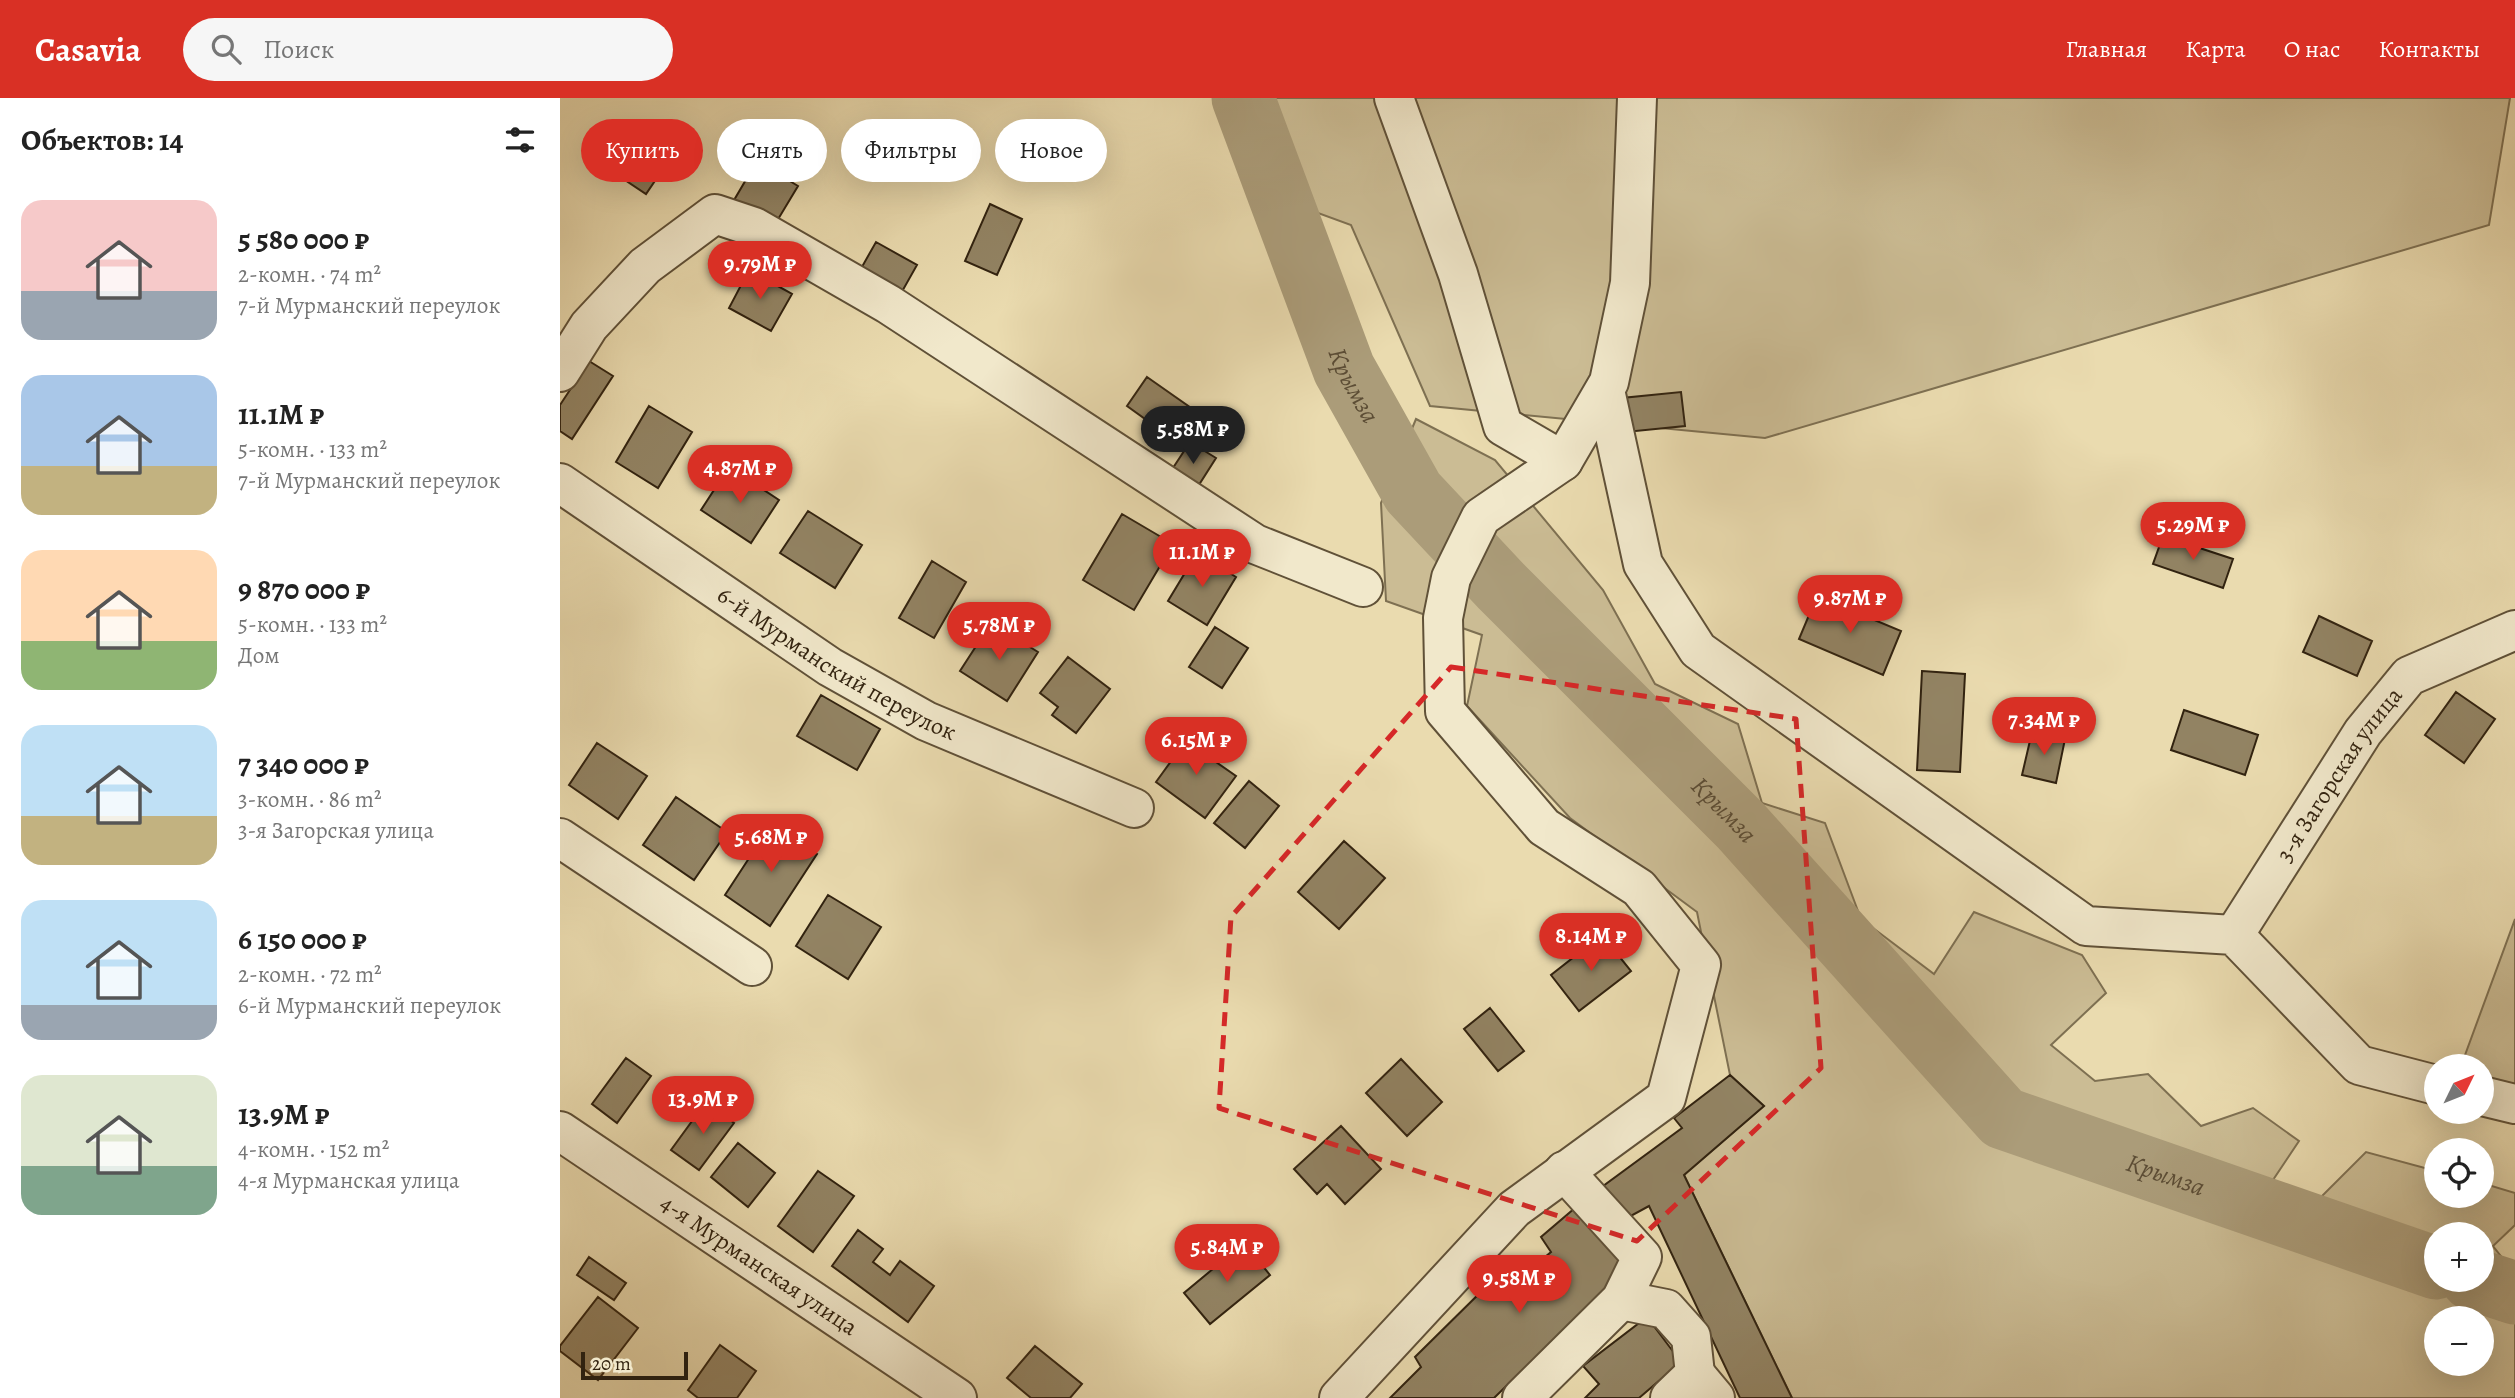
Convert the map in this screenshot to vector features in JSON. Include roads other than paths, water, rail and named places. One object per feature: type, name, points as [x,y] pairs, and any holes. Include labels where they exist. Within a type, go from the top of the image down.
[{"type":"street","points":[[1394,98],[1458,274],[1503,426],[1563,461]]},
{"type":"street","points":[[1339,1398],[1514,1209],[1666,1098],[1702,965],[1639,888],[1544,827],[1446,711],[1443,618],[1451,578],[1481,517],[1563,461],[1609,382],[1630,283],[1637,98]]},
{"type":"street","points":[[560,372],[589,326],[645,266],[715,214],[754,227],[888,304],[1255,544],[1363,587]]},
{"type":"street","points":[[1605,390],[1643,564],[1699,650],[2086,926],[2234,935],[2359,1065],[2424,1082]]},
{"type":"street","name":"6-й Мурманский переулок","points":[[560,483],[830,667],[926,721],[1134,808]]},
{"type":"street","name":"3-я Загорская улица","points":[[2234,935],[2363,732],[2409,676],[2515,630]]},
{"type":"street","points":[[560,838],[752,966]]},
{"type":"street","points":[[2494,1099],[2515,1104]]},
{"type":"street","name":"4-я Мурманская улица","points":[[560,1131],[957,1398]]},
{"type":"street","points":[[1522,1398],[1621,1300],[1642,1257],[1564,1171]]},
{"type":"street","points":[[1621,1300],[1666,1309],[1691,1337],[1693,1390]]},
{"type":"waterway","name":"Крымза","points":[[1243,98],[1344,369],[1413,492],[1501,586],[1741,826],[2003,1118],[2424,1264]]},
{"type":"waterway","name":"Крымза","points":[[2494,1286],[2515,1293]]}]
